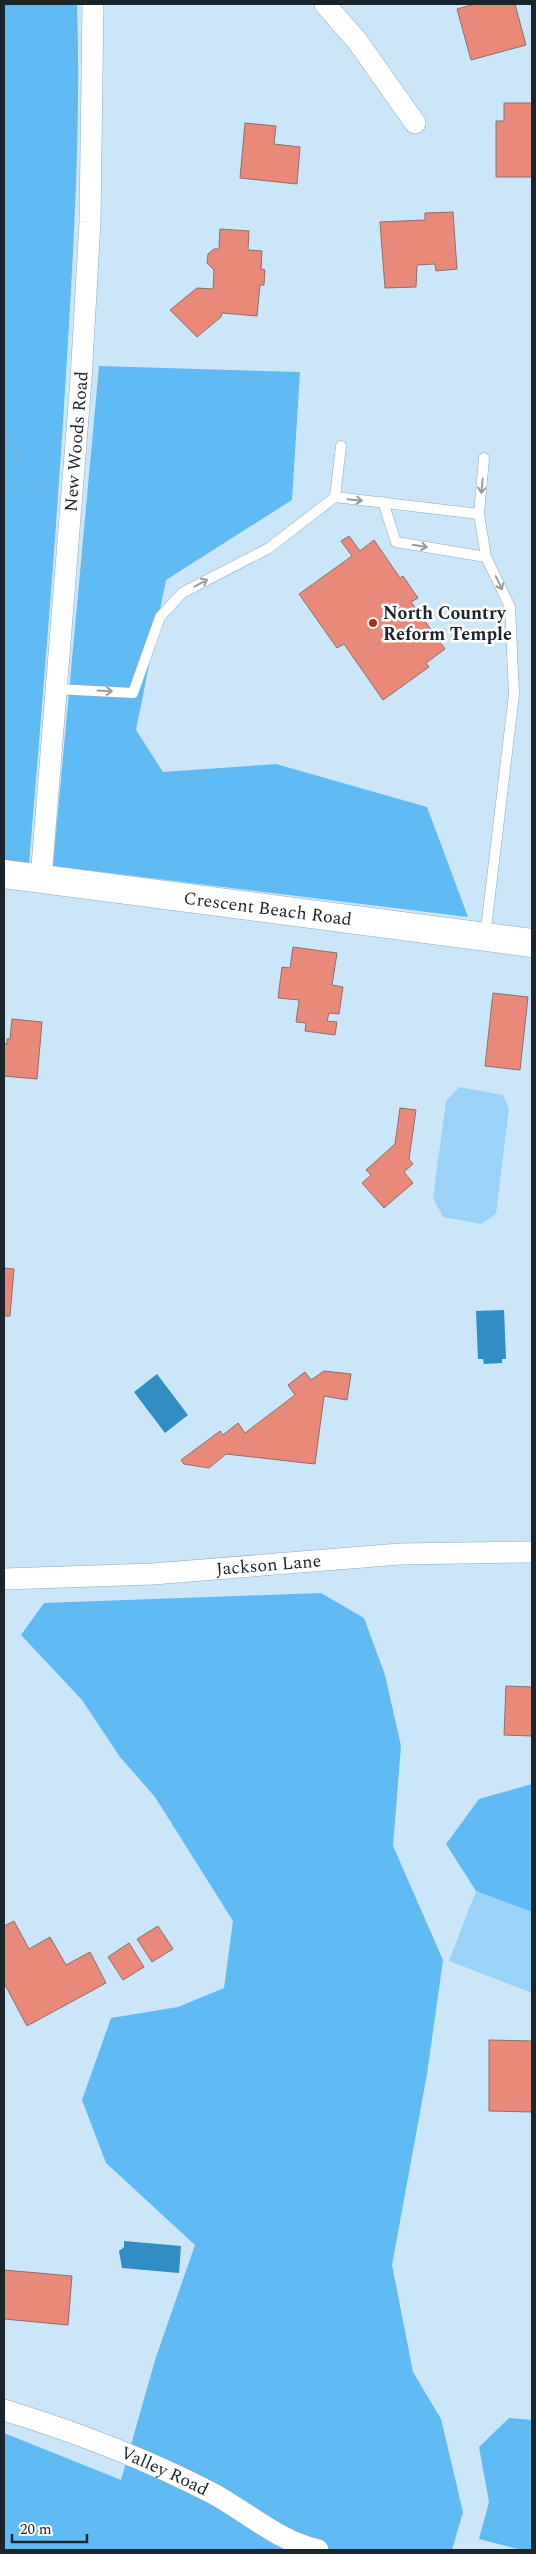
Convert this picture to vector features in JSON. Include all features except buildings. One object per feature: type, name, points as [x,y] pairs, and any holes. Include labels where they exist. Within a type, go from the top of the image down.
[{"type":"street","name":"New Woods Road","points":[[41,879],[72,495],[90,222],[93,4]]},
{"type":"street","points":[[324,4],[358,42],[415,123]]},
{"type":"street","name":"Crescent Beach Road","points":[[6,879],[41,879],[532,943]]},
{"type":"street","name":"Jackson Lane","points":[[4,1579],[153,1574],[400,1554],[532,1552]]},
{"type":"street","name":"Valley Road","points":[[4,2410],[74,2432],[143,2458],[214,2494],[284,2538],[318,2550]]},
{"type":"lane","points":[[335,497],[341,446]]},
{"type":"lane","points":[[484,458],[479,514],[486,557],[510,607],[514,694],[485,937]]},
{"type":"lane","points":[[56,688],[133,693],[160,617],[182,593],[270,548],[335,497],[479,514]]},
{"type":"lane","points":[[383,502],[396,542],[486,557]]},
{"type":"path","points":[[4,439],[20,453],[13,484],[72,495]]},
{"type":"shaded area","points":[[4,4],[77,4],[78,92],[72,270],[54,548],[29,864],[4,862]]},
{"type":"shaded area","points":[[99,366],[300,372],[292,500],[166,580],[136,730],[163,772],[276,764],[427,807],[468,917],[53,866]]},
{"type":"shaded area","points":[[459,1087],[503,1095],[509,1108],[496,1214],[481,1224],[443,1217],[433,1198],[446,1101]]},
{"type":"shaded area","points":[[504,1310],[506,1359],[502,1359],[502,1363],[484,1364],[483,1359],[478,1359],[476,1311]]},
{"type":"shaded area","points":[[157,1374],[188,1415],[165,1433],[134,1392]]},
{"type":"shaded area","points":[[321,1593],[364,1618],[385,1675],[401,1746],[393,1846],[443,1960],[427,2074],[392,2265],[413,2372],[441,2419],[463,2512],[452,2550],[4,2550],[4,2433],[121,2480],[156,2357],[195,2245],[106,2163],[82,2100],[111,2018],[178,2007],[224,1988],[233,1921],[155,1797],[120,1757],[82,1700],[21,1635],[44,1603]]},
{"type":"shaded area","points":[[532,1784],[532,1912],[476,1891],[446,1844],[479,1799]]},
{"type":"shaded area","points":[[476,1891],[532,1912],[532,1993],[449,1961]]},
{"type":"shaded area","points":[[124,2241],[181,2246],[179,2273],[122,2268],[119,2251],[124,2247]]},
{"type":"shaded area","points":[[509,2418],[532,2420],[532,2550],[522,2550],[479,2539],[489,2502],[479,2447]]},
{"type":"place","name":"North Country Reform Temple","points":[[373,623]]}]
